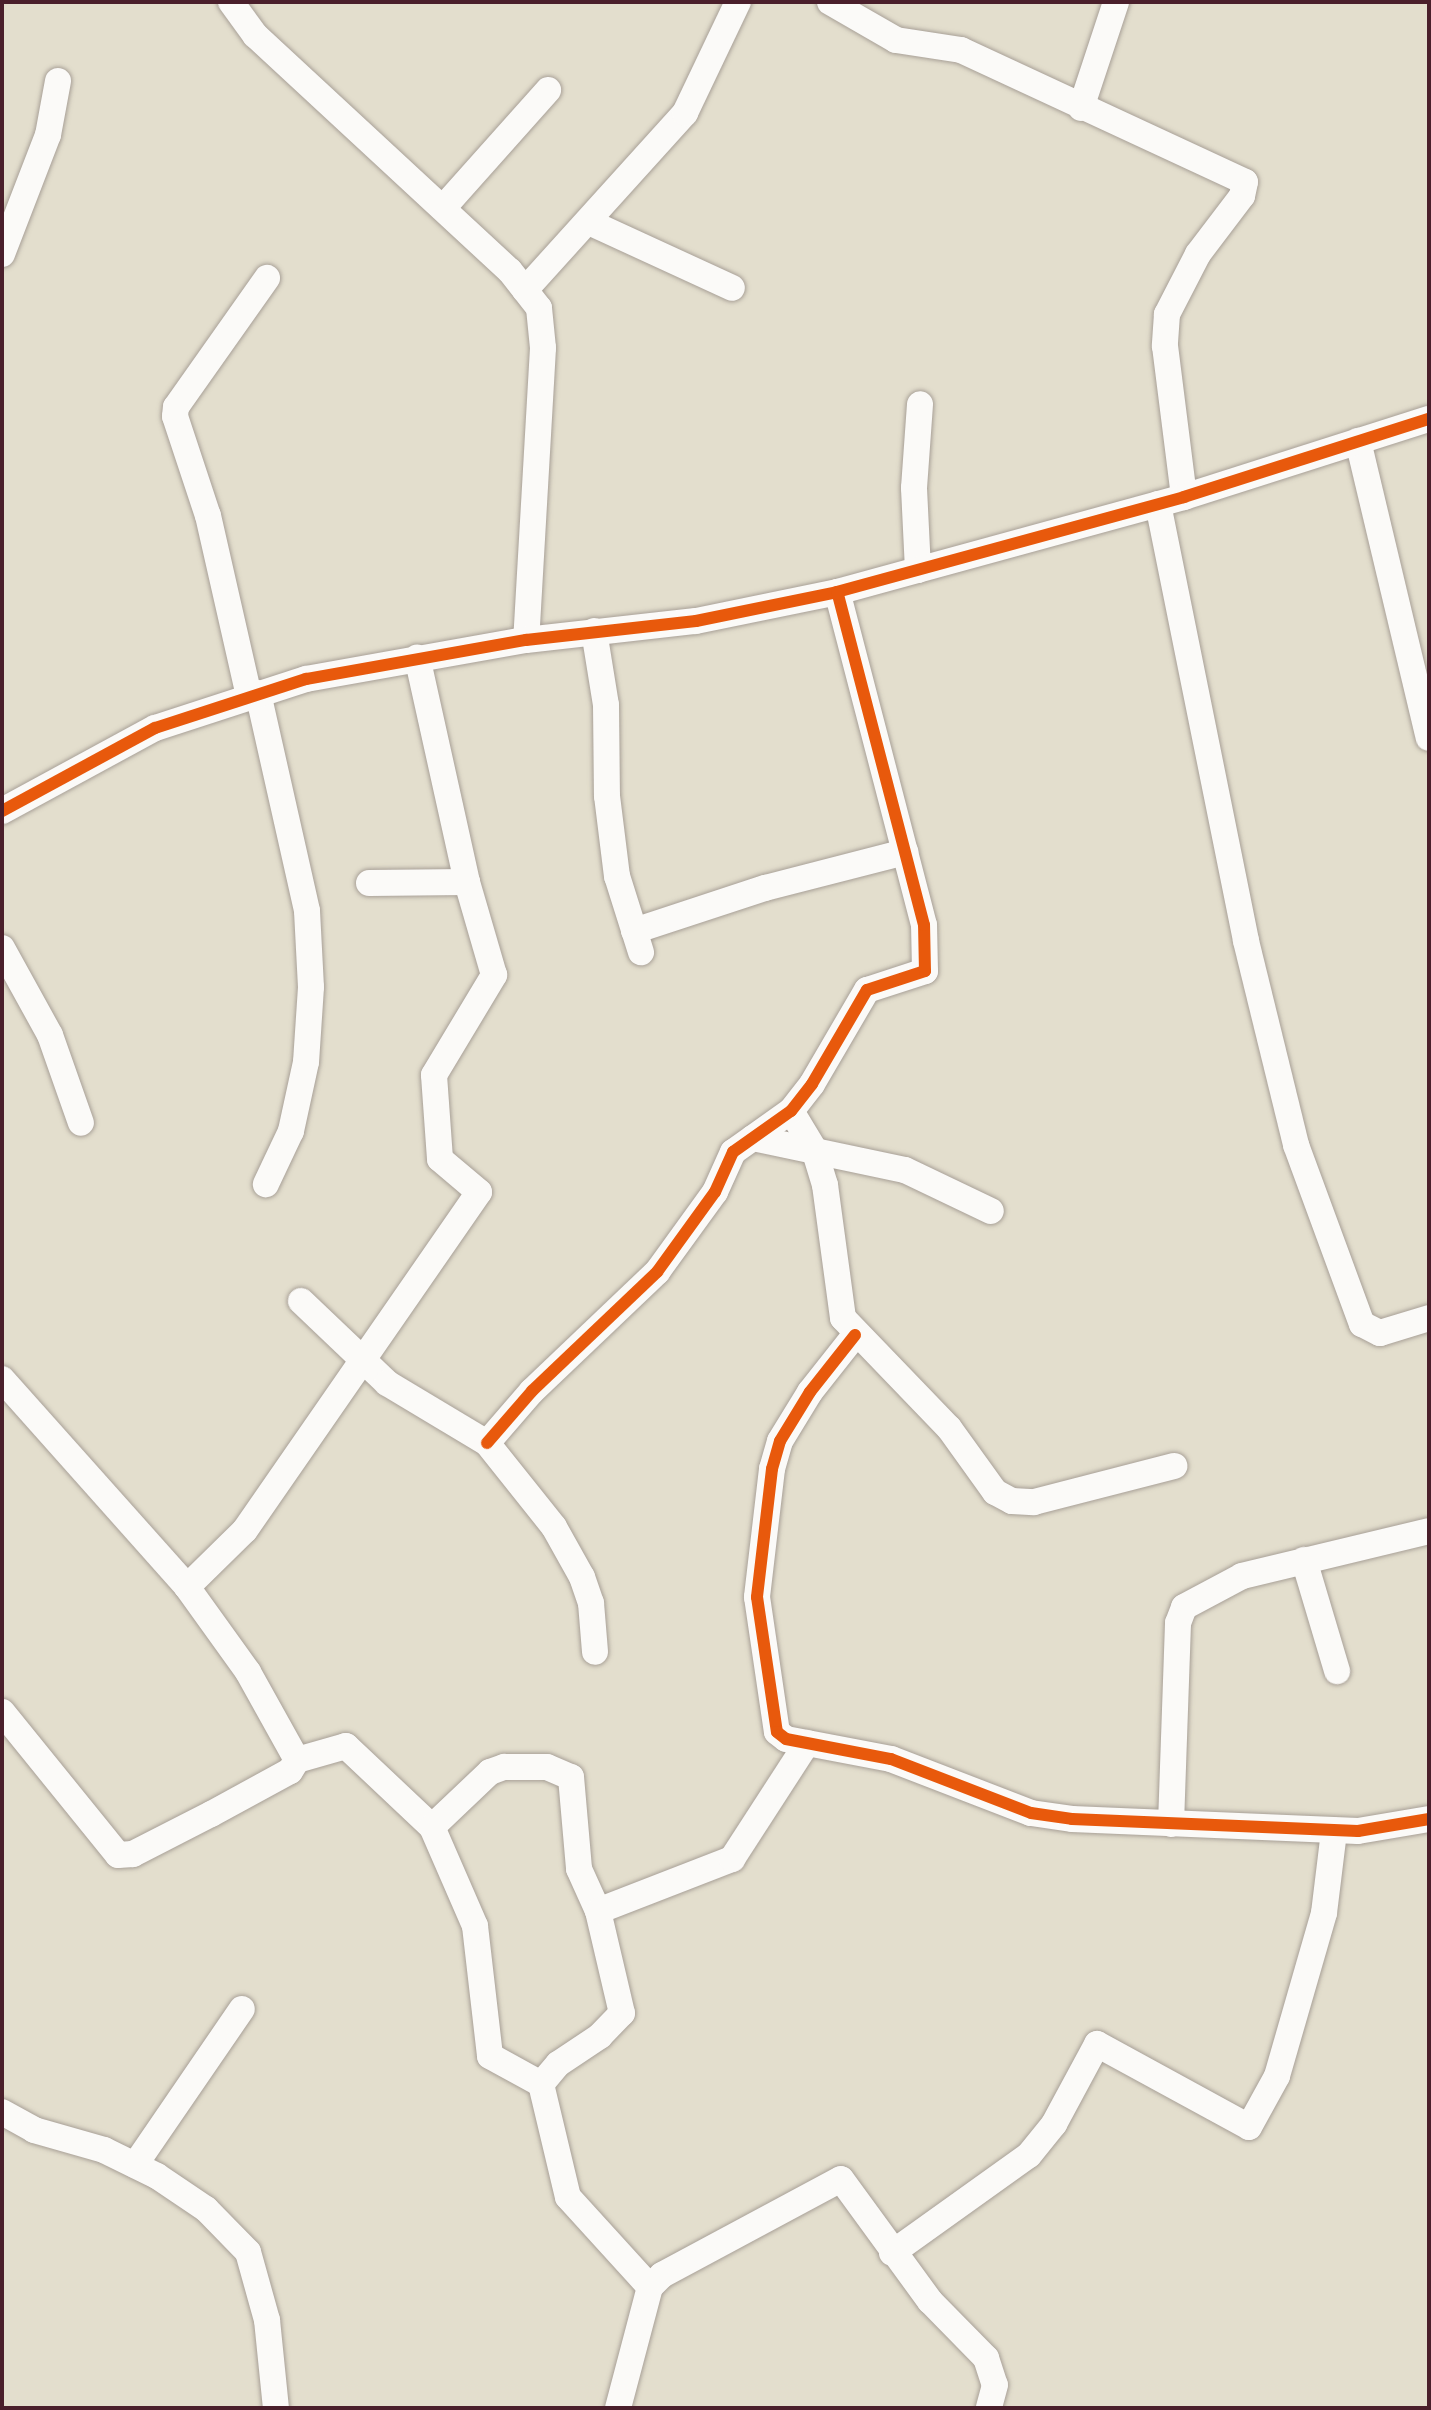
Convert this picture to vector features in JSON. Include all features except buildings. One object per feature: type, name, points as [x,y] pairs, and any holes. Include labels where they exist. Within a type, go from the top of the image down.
[{"type":"street","points":[[231,2],[255,35],[443,208],[539,308],[543,348],[526,640]]},
{"type":"street","points":[[525,290],[591,223],[685,113],[738,2]]},
{"type":"street","points":[[830,2],[896,40],[961,50],[1245,182],[1242,196],[1198,254],[1167,314],[1165,346],[1184,497]]},
{"type":"street","points":[[1081,108],[1116,2]]},
{"type":"street","points":[[2,254],[48,135],[58,81]]},
{"type":"street","points":[[443,208],[548,90]]},
{"type":"street","points":[[591,223],[732,288]]},
{"type":"street","points":[[266,1184],[291,1131],[306,1062],[311,987],[307,911],[208,516],[175,416],[181,399],[267,278]]},
{"type":"street","points":[[918,570],[914,488],[920,404]]},
{"type":"street","points":[[2,811],[155,728],[254,695],[417,657],[594,631],[696,621],[837,592],[1184,497],[1429,419]]},
{"type":"street","points":[[1358,441],[1429,738]]},
{"type":"street","points":[[1158,504],[1246,941],[1296,1145],[1362,1324],[1380,1333],[1429,1318]]},
{"type":"street","points":[[487,1443],[532,1391],[657,1272],[715,1192],[733,1152],[791,1111],[812,1084],[867,990],[925,971],[924,925],[837,592]]},
{"type":"street","points":[[594,631],[606,705],[607,796],[617,876],[637,942],[765,888],[905,852]]},
{"type":"street","points":[[187,1587],[245,1530],[479,1192],[440,1159],[434,1075],[494,975],[467,882],[417,657]]},
{"type":"street","points":[[369,883],[467,882]]},
{"type":"street","points":[[2,948],[50,1035],[81,1123]]},
{"type":"street","points":[[812,1084],[814,1149],[833,1228],[843,1318],[855,1335],[949,1428],[995,1492],[1012,1501],[1094,1490],[1174,1466]]},
{"type":"street","points":[[791,1111],[814,1149]]},
{"type":"street","points":[[753,1138],[905,1170],[991,1211]]},
{"type":"street","points":[[301,1301],[387,1383],[487,1443],[554,1527],[582,1577],[591,1603],[595,1652]]},
{"type":"street","points":[[855,1335],[780,1441],[764,1518],[757,1597],[777,1732],[807,1743],[891,1759],[1031,1813],[1171,1824],[1334,1831],[1429,1819]]},
{"type":"street","points":[[2,1379],[187,1587],[248,1672],[297,1760]]},
{"type":"street","points":[[1171,1824],[1178,1623],[1184,1607],[1242,1576],[1429,1531]]},
{"type":"street","points":[[1304,1560],[1337,1671]]},
{"type":"street","points":[[2,1712],[118,1855],[133,1854],[211,1814],[290,1771],[297,1760],[346,1746],[432,1827],[475,1926],[490,2056],[541,2084],[568,2197],[650,2287]]},
{"type":"street","points":[[598,1911],[732,1859],[807,1743]]},
{"type":"street","points":[[432,1827],[490,1772],[519,1767],[565,1771],[577,1796],[579,1869],[598,1911],[622,2013],[600,2036],[558,2064],[541,2084]]},
{"type":"street","points":[[892,2253],[1029,2155],[1054,2124],[1097,2044],[1249,2127],[1277,2076],[1316,1943],[1334,1831]]},
{"type":"street","points":[[135,2165],[242,2009]]},
{"type":"street","points":[[2,2112],[34,2130],[104,2150],[135,2165],[206,2209],[248,2252],[267,2320],[276,2408]]},
{"type":"street","points":[[618,2408],[641,2305],[650,2287],[662,2275],[841,2179],[892,2253],[986,2358],[995,2385],[989,2408]]},
{"type":"cycle path","points":[[2,811],[155,728],[306,679],[526,640],[696,621],[837,592],[1184,497],[1429,419]]},
{"type":"cycle path","points":[[487,1443],[532,1391],[657,1272],[715,1192],[733,1152],[791,1111],[812,1084],[867,990],[925,971],[924,925],[837,592]]},
{"type":"cycle path","points":[[855,1335],[810,1392],[780,1441],[772,1469],[757,1597],[777,1732],[786,1739],[891,1759],[1031,1813],[1072,1819],[1358,1831],[1429,1819]]}]
